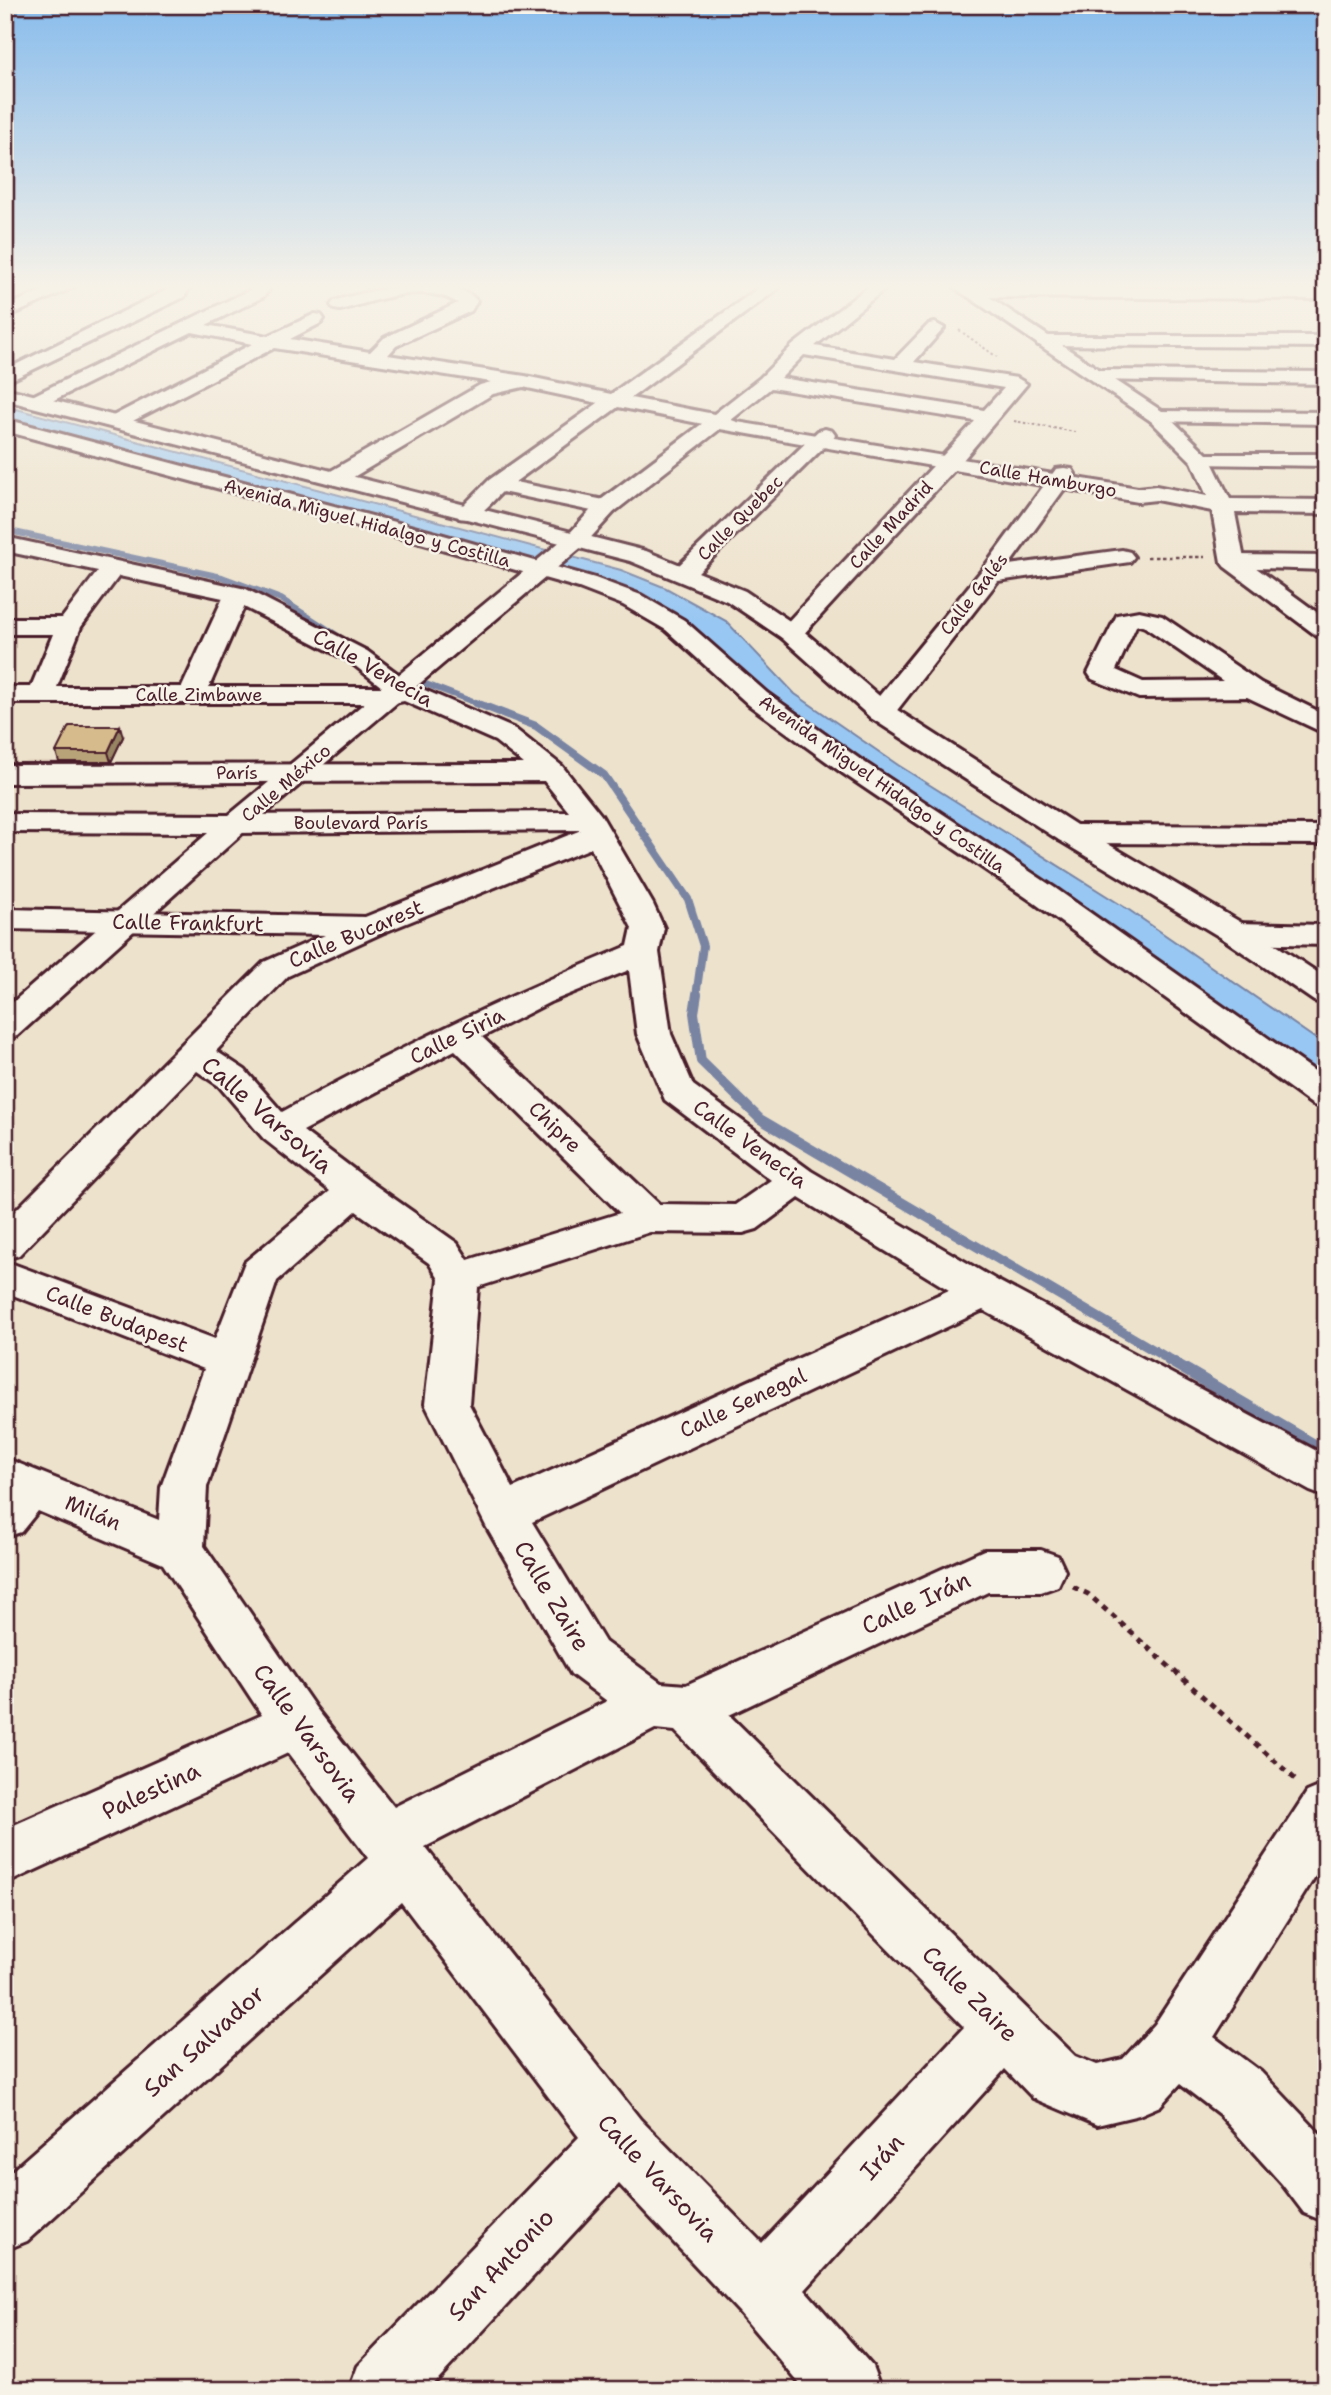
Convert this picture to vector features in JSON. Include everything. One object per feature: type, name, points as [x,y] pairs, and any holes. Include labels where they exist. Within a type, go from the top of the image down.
[{"type":"street","name":"Avenida Miguel Hidalgo y Costilla","points":[[23,399],[337,477],[574,542],[638,556],[736,596],[791,633],[881,712],[1070,834],[1236,933],[1326,994]]},
{"type":"street","points":[[35,402],[42,399]]},
{"type":"street","points":[[116,422],[162,399]]},
{"type":"street","points":[[337,477],[470,399]]},
{"type":"street","name":"Calle Hamburgo","points":[[619,399],[732,426],[945,458],[1061,478],[1138,495],[1156,494],[1222,506],[1326,507]]},
{"type":"street","points":[[467,513],[497,485],[619,399]]},
{"type":"street","name":"Calle México","points":[[5,1028],[236,824],[400,690],[574,542],[606,507],[746,399]]},
{"type":"street","points":[[872,399],[980,416]]},
{"type":"street","name":"Calle Madrid","points":[[791,633],[945,458],[992,399]]},
{"type":"street","points":[[1132,399],[1158,417],[1202,460],[1222,506],[1232,560],[1323,628]]},
{"type":"street","points":[[1158,417],[1326,418]]},
{"type":"street","name":"Avenida Miguel Hidalgo y Costilla","points":[[5,425],[542,569],[632,600],[675,625],[758,699],[862,774],[1044,895],[1326,1097]]},
{"type":"street","name":"Calle Quebec","points":[[684,573],[822,438]]},
{"type":"street","points":[[1202,460],[1326,460]]},
{"type":"street","name":"Calle Galés","points":[[881,712],[990,575],[1061,478]]},
{"type":"street","points":[[497,485],[606,507]]},
{"type":"street","points":[[5,565],[21,547]]},
{"type":"street","name":"Calle Venecia","points":[[21,547],[237,594],[358,656],[400,690],[505,735],[552,772],[595,828],[648,928],[643,951],[654,1034],[678,1092],[798,1180],[984,1292],[1326,1478]]},
{"type":"street","points":[[990,575],[1122,557]]},
{"type":"street","points":[[1232,560],[1326,563]]},
{"type":"street","points":[[41,695],[69,626],[112,568]]},
{"type":"street","points":[[192,695],[237,594]]},
{"type":"street","points":[[1252,689],[1139,690],[1101,673],[1126,620],[1139,618],[1153,621],[1252,689],[1326,726]]},
{"type":"street","points":[[5,626],[69,626]]},
{"type":"street","name":"Calle Zimbawe","points":[[5,695],[192,695],[400,690]]},
{"type":"street","name":"París","points":[[5,774],[552,772]]},
{"type":"street","name":"Boulevard París","points":[[6,824],[595,828]]},
{"type":"street","name":"Calle Bucarest","points":[[5,1245],[276,969],[595,828]]},
{"type":"street","points":[[1070,834],[1326,835]]},
{"type":"street","name":"Calle Frankfurt","points":[[5,919],[371,926]]},
{"type":"street","points":[[1236,933],[1326,935]]},
{"type":"street","name":"Calle Siria","points":[[277,1130],[373,1077],[538,995],[643,951]]},
{"type":"street","name":"Chipre","points":[[460,1035],[649,1218]]},
{"type":"street","name":"Calle Varsovia","points":[[195,1053],[232,1078],[277,1130],[355,1191],[443,1253],[459,1278]]},
{"type":"street","points":[[459,1278],[649,1218],[743,1219],[798,1180]]},
{"type":"street","points":[[180,1550],[184,1487],[259,1273],[355,1191]]},
{"type":"street","name":"Calle Budapest","points":[[5,1276],[228,1361]]},
{"type":"street","name":"Calle Zaire","points":[[459,1278],[447,1404],[503,1514],[588,1658],[669,1707],[1054,2077],[1097,2095],[1157,2065]]},
{"type":"street","name":"Calle Senegal","points":[[503,1514],[984,1292]]},
{"type":"street","name":"Milán","points":[[14,1494],[180,1550]]},
{"type":"street","name":"Calle Varsovia","points":[[180,1550],[297,1724],[619,2140],[762,2289],[848,2390]]},
{"type":"street","name":"Calle Irán","points":[[394,1851],[669,1707],[984,1571],[1041,1571]]},
{"type":"street","name":"Palestina","points":[[5,1857],[297,1724]]},
{"type":"street","points":[[1315,1799],[1157,2065],[1240,2093],[1304,2162],[1326,2191]]},
{"type":"street","name":"San Salvador","points":[[5,2220],[394,1851]]},
{"type":"street","name":"Irán","points":[[762,2289],[926,2108],[1003,2028]]},
{"type":"street","name":"San Antonio","points":[[382,2390],[619,2140]]},
{"type":"path","points":[[980,416],[1075,432]]},
{"type":"path","points":[[1122,557],[1232,560]]},
{"type":"path","points":[[1041,1571],[1088,1594],[1315,1799]]},
{"type":"water","points":[[5,406],[621,570],[666,588],[726,621],[795,694],[898,765],[1129,910],[1326,1046],[1326,1086],[848,759],[664,613],[5,419]]},
{"type":"building","points":[[69,726],[120,726],[108,752],[56,752]]},
{"type":"waterway","points":[[5,530],[222,577],[281,599],[352,645]]},
{"type":"waterway","points":[[384,668],[481,705]]},
{"type":"waterway","points":[[476,703],[536,726],[604,775],[688,899],[703,946],[696,996]]},
{"type":"waterway","points":[[697,994],[694,1013],[701,1061],[760,1119],[1172,1361]]},
{"type":"waterway","points":[[1169,1360],[1326,1452]]}]
